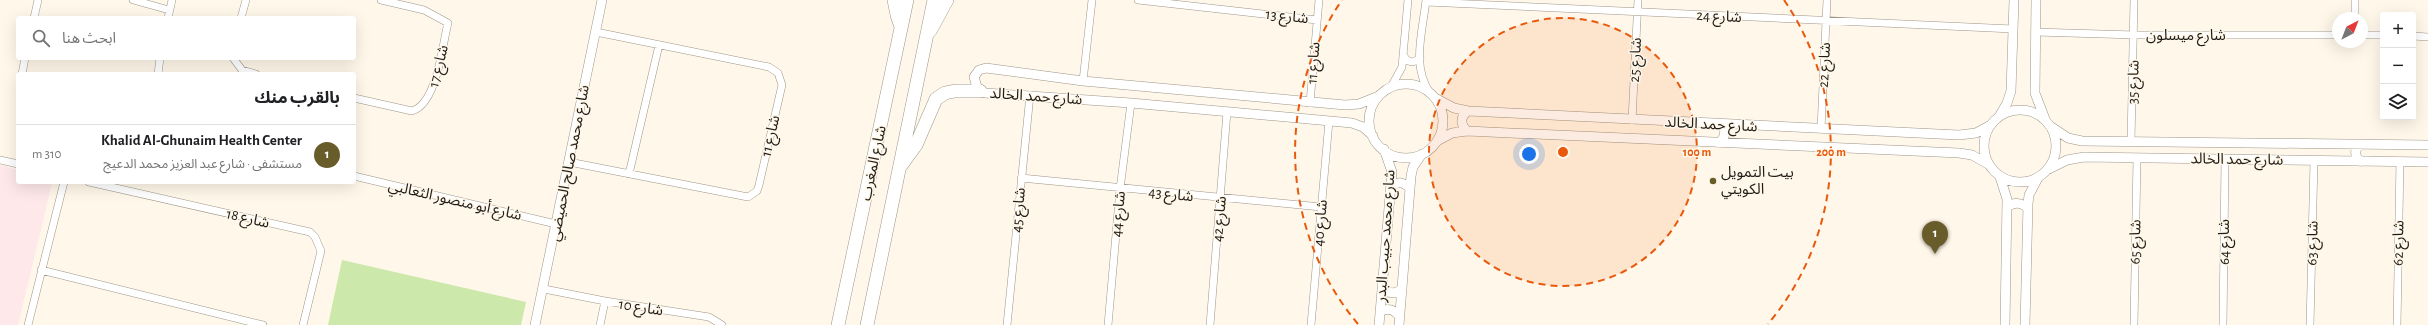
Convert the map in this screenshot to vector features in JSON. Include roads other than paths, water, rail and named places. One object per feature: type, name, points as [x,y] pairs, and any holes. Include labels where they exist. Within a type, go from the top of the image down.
[{"type":"highway","points":[[894,0],[901,27]]},
{"type":"highway","name":"شارع المغرب","points":[[838,325],[907,0]]},
{"type":"highway","name":"شارع المغرب","points":[[867,325],[934,0]]},
{"type":"highway","points":[[927,35],[941,15],[947,0]]},
{"type":"highway","points":[[898,170],[916,145],[936,99],[954,91],[980,91]]},
{"type":"street","points":[[34,16],[38,0]]},
{"type":"street","points":[[133,0],[169,10]]},
{"type":"street","points":[[168,16],[172,0]]},
{"type":"street","points":[[242,16],[246,0]]},
{"type":"street","name":"شارع 17","points":[[356,98],[412,111],[425,104],[432,90],[448,23],[424,10],[381,0]]},
{"type":"street","name":"شارع محمد صالح الحميضي","points":[[535,325],[544,288],[602,0]]},
{"type":"street","points":[[1083,81],[1092,0]]},
{"type":"street","name":"شارع 13","points":[[1138,0],[1317,20]]},
{"type":"street","name":"شارع 11","points":[[1310,103],[1319,0]]},
{"type":"street","points":[[1408,0],[1400,72],[1391,87],[1379,96],[1370,112],[1370,124],[1373,136],[1384,149],[1402,157],[1422,154],[1437,141],[1441,134],[1443,118],[1420,72],[1426,1]]},
{"type":"street","name":"شارع 25","points":[[1632,120],[1638,0]]},
{"type":"street","name":"شارع 22","points":[[1821,129],[1827,0]]},
{"type":"street","points":[[2005,325],[2006,190],[2000,177],[1988,164],[1983,148],[1984,136],[1989,126],[2000,115],[2008,103],[2011,91],[2014,0]]},
{"type":"street","points":[[2025,325],[2029,195],[2038,178],[2049,168],[2056,151],[2055,138],[2039,108],[2034,93],[2036,0]]},
{"type":"street","name":"شارع 35","points":[[2131,141],[2135,35],[2134,0]]},
{"type":"street","points":[[2355,0],[2355,12]]},
{"type":"street","name":"شارع 24","points":[[1426,1],[2014,29]]},
{"type":"street","name":"شارع 11","points":[[569,162],[740,197],[748,197],[754,194],[758,188],[782,85],[778,73],[769,66],[659,46],[596,32]]},
{"type":"street","name":"شارع ميسلون","points":[[2035,32],[2135,35],[2332,35]]},
{"type":"street","points":[[2368,35],[2380,35]]},
{"type":"street","points":[[2416,36],[2428,36]]},
{"type":"street","points":[[629,174],[659,46]]},
{"type":"street","points":[[1403,54],[1410,62],[1416,61],[1420,58]]},
{"type":"street","points":[[22,72],[25,60]]},
{"type":"street","points":[[158,72],[160,60]]},
{"type":"street","points":[[234,60],[242,70],[249,72]]},
{"type":"street","name":"شارع حمد الخالد","points":[[1373,136],[1357,125],[1329,121],[980,91],[974,77],[983,67],[1083,81],[1310,103],[1356,105],[1379,96]]},
{"type":"street","points":[[1391,87],[1411,84],[1432,95]]},
{"type":"street","points":[[1165,106],[1169,104],[1171,97],[1167,89]]},
{"type":"street","points":[[1190,109],[1185,101],[1188,94],[1192,92]]},
{"type":"street","name":"شارع 45","points":[[1007,325],[1030,95]]},
{"type":"street","name":"شارع حمد الخالد","points":[[1432,95],[1454,108],[1468,112],[1959,135],[1976,133],[1989,126]]},
{"type":"street","name":"شارع 44","points":[[1108,325],[1120,189],[1131,103]]},
{"type":"street","points":[[2000,115],[2012,111],[2024,110],[2037,114],[2048,124]]},
{"type":"street","name":"شارع 42","points":[[1210,325],[1227,112]]},
{"type":"street","points":[[1467,131],[1461,121],[1463,115],[1468,112]]},
{"type":"street","name":"شارع 40","points":[[1311,325],[1329,121]]},
{"type":"street","points":[[1719,124],[1725,130],[1724,137],[1719,143]]},
{"type":"street","name":"شارع حمد الخالد","points":[[2048,124],[2073,139],[2428,145]]},
{"type":"street","points":[[1740,143],[1736,137],[1736,130],[1741,125]]},
{"type":"street","name":"شارع حمد الخالد","points":[[1437,141],[1452,133],[1467,131],[1963,153],[1988,164]]},
{"type":"street","points":[[2335,161],[2342,151],[2338,144]]},
{"type":"street","points":[[2360,144],[2357,147],[2356,155],[2361,162]]},
{"type":"street","name":"شارع محمد حبيب البدر","points":[[1379,325],[1392,167],[1384,149]]},
{"type":"street","name":"شارع محمد حبيب البدر","points":[[1399,320],[1410,188],[1413,167],[1422,154]]},
{"type":"street","name":"شارع حمد الخالد","points":[[2049,168],[2076,157],[2428,162]]},
{"type":"street","name":"شارع 65","points":[[2134,325],[2137,158]]},
{"type":"street","name":"شارع 64","points":[[2223,325],[2225,159]]},
{"type":"street","points":[[0,160],[16,164]]},
{"type":"street","name":"شارع 63","points":[[2310,325],[2314,161]]},
{"type":"street","name":"شارع 62","points":[[2397,325],[2400,162]]},
{"type":"street","name":"شارع أبو منصور الثعالبي","points":[[356,176],[556,224]]},
{"type":"street","points":[[2000,177],[2019,183],[2038,178]]},
{"type":"street","name":"شارع 43","points":[[1021,178],[1321,208]]},
{"type":"street","points":[[1391,186],[1397,182],[1404,183],[1410,188]]},
{"type":"street","points":[[28,325],[64,184]]},
{"type":"street","name":"شارع 18","points":[[98,184],[310,232],[315,237],[321,251],[303,325]]},
{"type":"street","points":[[2007,207],[2018,203],[2028,208]]},
{"type":"street","points":[[42,270],[263,325]]},
{"type":"street","points":[[1382,285],[1387,292],[1395,294],[1402,289]]},
{"type":"street","name":"شارع 10","points":[[544,288],[605,301],[709,317],[722,325]]},
{"type":"street","name":"شارع 10","points":[[600,325],[605,301]]},
{"type":"street","points":[[1380,311],[1387,308],[1394,310],[1399,320]]},
{"type":"place","name":"بيت التمويل الكويتي","points":[[1713,181]]},
{"type":"place","name":"Khalid Al-Ghunaim Health Center","points":[[1935,254]]}]
